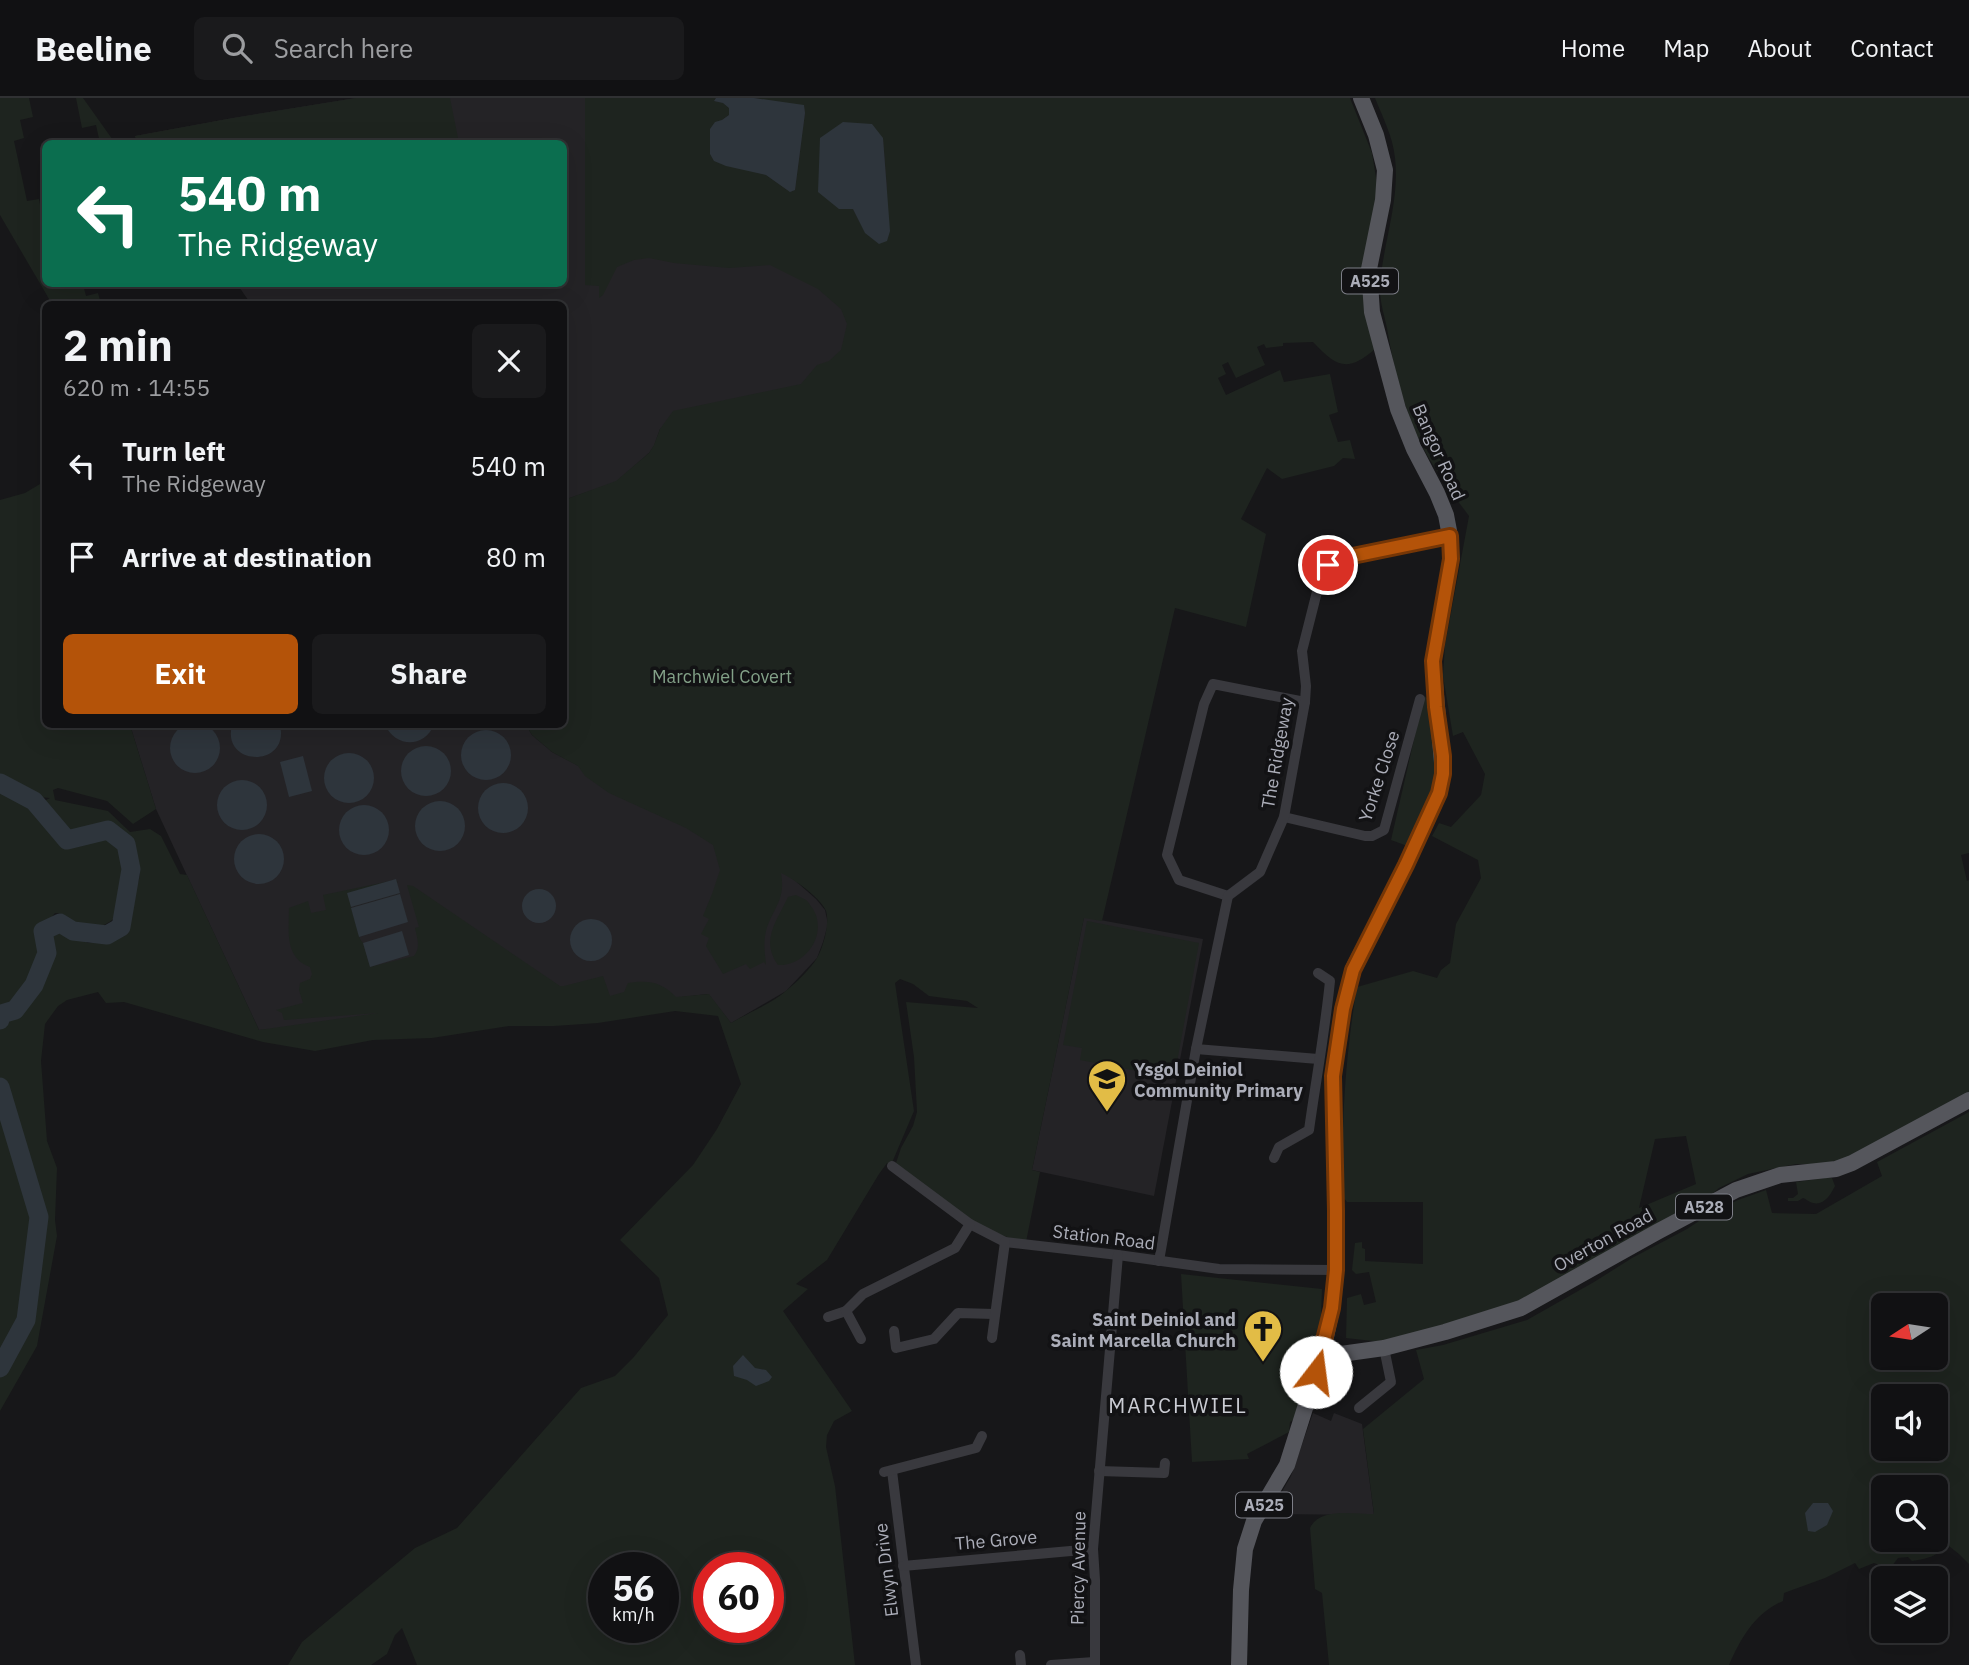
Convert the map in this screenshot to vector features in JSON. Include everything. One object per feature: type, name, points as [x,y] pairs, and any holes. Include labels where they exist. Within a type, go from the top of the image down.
[{"type":"main road","name":"Bangor Road","points":[[1323,1351],[1336,1270],[1333,1076],[1341,1023],[1353,970],[1439,793],[1443,756],[1433,661],[1451,559],[1446,515],[1398,409],[1372,312],[1369,269],[1383,200],[1385,170],[1376,135],[1361,98]]},
{"type":"main road","name":"Overton Road","points":[[1323,1351],[1340,1354],[1384,1348],[1521,1308],[1736,1190],[1780,1175],[1836,1169],[1864,1157],[1969,1100]]},
{"type":"main road","name":"A525","points":[[1239,1665],[1245,1549],[1254,1521],[1287,1465],[1323,1351]]},
{"type":"street","name":"The Ridgeway","points":[[1228,896],[1260,872],[1284,817],[1305,702],[1302,651],[1321,576],[1333,560],[1450,536]]},
{"type":"street","points":[[1159,1261],[1196,1049],[1228,896],[1179,880],[1167,855],[1203,704],[1213,684],[1305,702]]},
{"type":"street","name":"Yorke Close","points":[[1284,817],[1365,836],[1372,836],[1384,830],[1420,699]]},
{"type":"street","name":"Yorke Close","points":[[1404,711],[1416,715]]},
{"type":"street","points":[[1274,1158],[1279,1147],[1309,1130],[1318,1059],[1333,978],[1318,973]]},
{"type":"street","points":[[1196,1049],[1318,1059]]},
{"type":"street","name":"Station Road","points":[[892,1166],[970,1224],[1005,1242],[1219,1269],[1336,1270]]},
{"type":"street","points":[[828,1317],[846,1311],[863,1294],[956,1248],[970,1224]]},
{"type":"street","points":[[992,1338],[1005,1242]]},
{"type":"street","name":"Piercy Avenue","points":[[1094,1663],[1096,1580],[1093,1549],[1118,1255]]},
{"type":"street","points":[[846,1311],[861,1339]]},
{"type":"street","points":[[894,1331],[896,1348],[934,1339],[958,1313],[994,1314]]},
{"type":"street","points":[[1359,1408],[1394,1384],[1384,1348]]},
{"type":"street","name":"Elwyn Drive","points":[[916,1665],[888,1472],[978,1452],[982,1436]]},
{"type":"street","points":[[1099,1471],[1164,1473],[1164,1463]]},
{"type":"street","name":"The Grove","points":[[903,1566],[1093,1549]]},
{"type":"street","points":[[1051,1665],[1094,1663]]},
{"type":"shaded area","points":[[356,98],[901,98],[866,369],[660,429],[649,453],[616,482],[567,499],[567,301],[249,301],[239,287],[567,287],[567,140],[136,140],[135,136]]},
{"type":"shaded area","points":[[716,98],[754,98],[804,105],[795,190],[790,192],[766,175],[714,161],[710,154],[710,129],[715,122],[729,115],[729,108],[714,101]]},
{"type":"shaded area","points":[[843,122],[872,124],[883,138],[890,231],[887,241],[879,244],[865,233],[853,209],[839,209],[818,192],[820,138]]},
{"type":"shaded area","points":[[131,728],[528,728],[552,752],[791,877],[825,910],[828,924],[817,958],[786,991],[731,1023],[708,994],[485,1020],[259,1030],[156,809]]},
{"type":"shaded area","points":[[180,728],[210,728],[218,738],[218,758],[213,766],[205,771],[185,771],[177,766],[172,758],[172,738]]},
{"type":"shaded area","points":[[232,728],[280,728],[280,739],[275,749],[266,755],[245,755],[236,749],[231,739]]},
{"type":"shaded area","points":[[387,728],[432,728],[424,738],[410,742],[390,733]]},
{"type":"shaded area","points":[[486,730],[504,737],[511,755],[504,773],[486,780],[468,773],[461,755],[468,737]]},
{"type":"shaded area","points":[[426,746],[444,753],[451,771],[444,789],[426,796],[408,789],[401,771],[408,753]]},
{"type":"shaded area","points":[[349,753],[367,760],[374,778],[367,796],[349,803],[331,796],[324,778],[331,760]]},
{"type":"shaded area","points":[[303,756],[312,791],[289,797],[280,762]]},
{"type":"shaded area","points":[[242,780],[260,787],[267,805],[260,823],[242,830],[224,823],[217,805],[224,787]]},
{"type":"shaded area","points":[[503,783],[521,790],[528,808],[521,826],[503,833],[485,826],[478,808],[485,790]]},
{"type":"shaded area","points":[[440,801],[458,808],[465,826],[458,844],[440,851],[422,844],[415,826],[422,808]]},
{"type":"shaded area","points":[[364,805],[382,812],[389,830],[382,848],[364,855],[346,848],[339,830],[346,812]]},
{"type":"shaded area","points":[[259,834],[277,841],[284,859],[277,877],[259,884],[241,877],[234,859],[241,841]]},
{"type":"shaded area","points":[[396,879],[400,893],[351,907],[347,893]]},
{"type":"shaded area","points":[[539,889],[551,894],[556,906],[551,918],[539,923],[527,918],[522,906],[527,894]]},
{"type":"shaded area","points":[[400,894],[408,922],[359,937],[351,908]]},
{"type":"shaded area","name":"Ysgol Deiniol Community Primary","points":[[1084,917],[1203,939],[1154,1196],[1032,1170]]},
{"type":"shaded area","points":[[591,919],[606,925],[612,940],[606,955],[591,961],[576,955],[570,940],[576,925]]},
{"type":"shaded area","points":[[402,931],[409,955],[370,967],[363,943]]},
{"type":"shaded area","points":[[743,1355],[755,1368],[766,1370],[772,1377],[769,1381],[756,1386],[734,1376],[733,1366]]},
{"type":"shaded area","points":[[1313,1413],[1331,1421],[1334,1413],[1362,1424],[1374,1515],[1269,1514],[1291,1476]]},
{"type":"shaded area","points":[[1813,1503],[1828,1503],[1833,1511],[1827,1525],[1815,1532],[1808,1531],[1805,1513]]},
{"type":"green space","points":[[0,98],[29,98],[33,117],[20,120],[24,138],[14,141],[27,201],[39,199],[42,215],[42,287],[0,215]]},
{"type":"green space","points":[[76,98],[83,98],[113,140],[99,140],[96,125],[82,128]]},
{"type":"green space","points":[[356,98],[450,98],[458,140],[136,140],[135,136]]},
{"type":"green space","name":"Marchwiel Covert","points":[[585,98],[716,98],[714,101],[729,108],[729,115],[715,122],[747,170],[766,175],[790,192],[795,190],[804,106],[754,98],[1350,98],[1372,153],[1378,190],[1375,349],[1357,362],[1343,364],[1329,357],[1313,342],[1283,343],[1283,346],[1266,348],[1264,344],[1257,347],[1265,365],[1236,378],[1228,362],[1222,365],[1226,374],[1218,378],[1226,395],[1280,370],[1284,382],[1330,374],[1338,412],[1329,415],[1338,442],[1350,440],[1355,459],[1343,458],[1334,466],[1282,479],[1267,468],[1241,519],[1266,534],[1246,627],[1175,608],[1102,921],[1084,918],[1032,1170],[1040,1172],[1026,1242],[1009,1238],[974,1221],[895,1166],[917,1112],[914,1057],[906,1002],[978,1008],[967,1001],[929,996],[913,984],[900,979],[895,983],[914,1111],[891,1165],[887,1163],[879,1174],[827,1260],[796,1284],[808,1289],[783,1311],[852,1411],[834,1421],[827,1435],[826,1447],[835,1486],[855,1665],[417,1665],[402,1628],[395,1635],[387,1654],[371,1665],[288,1665],[302,1642],[415,1548],[457,1528],[581,1388],[615,1376],[668,1315],[659,1278],[620,1240],[693,1165],[717,1129],[741,1084],[718,1016],[675,1011],[598,1023],[509,1026],[432,1038],[373,1040],[315,1051],[263,1042],[124,1002],[106,1003],[98,992],[67,1000],[58,1006],[45,1024],[41,1061],[47,1141],[57,1168],[57,1236],[37,1346],[0,1411],[0,1104],[9,1109],[0,1077],[0,1027],[8,1017],[22,1011],[35,995],[55,955],[51,931],[66,931],[88,943],[106,937],[109,941],[116,939],[128,931],[130,905],[140,873],[128,837],[116,825],[58,829],[51,821],[44,801],[50,798],[39,797],[35,792],[0,780],[0,500],[25,493],[42,483],[42,728],[131,728],[156,809],[133,824],[107,801],[58,788],[53,790],[55,800],[108,811],[130,832],[150,829],[161,836],[180,874],[187,875],[259,1030],[378,1013],[284,1020],[282,1013],[276,1010],[303,1003],[300,983],[310,979],[312,974],[310,967],[302,963],[292,950],[289,908],[308,901],[311,913],[326,910],[323,895],[395,880],[398,882],[348,895],[370,967],[414,956],[416,953],[418,942],[415,928],[419,927],[407,885],[413,886],[560,986],[603,976],[610,996],[624,992],[628,983],[643,982],[660,985],[676,997],[709,994],[731,1023],[781,995],[811,966],[819,954],[825,935],[827,916],[823,906],[806,889],[781,873],[782,890],[765,935],[766,965],[764,962],[750,969],[746,964],[723,974],[706,946],[709,938],[701,934],[709,919],[703,916],[720,870],[713,845],[686,828],[609,793],[585,776],[578,766],[552,752],[528,728],[567,728],[567,499],[616,481],[649,453],[660,429],[673,411],[801,384],[817,365],[829,361],[841,350],[847,324],[841,309],[818,289],[770,265],[729,268],[649,258],[634,260],[617,267],[599,298],[599,286],[585,285]],"holes":[[[883,138],[887,188],[860,223],[853,209]]]},
{"type":"green space","points":[[1375,98],[1969,98],[1969,853],[1961,855],[1967,881],[1969,880],[1969,1092],[1848,1159],[1821,1164],[1796,1164],[1748,1174],[1719,1188],[1701,1204],[1534,1297],[1391,1343],[1346,1338],[1347,1298],[1361,1294],[1364,1305],[1376,1302],[1369,1272],[1356,1274],[1352,1270],[1355,1243],[1362,1242],[1365,1261],[1423,1264],[1423,1202],[1347,1202],[1343,1197],[1345,1092],[1357,987],[1413,971],[1437,978],[1441,970],[1450,963],[1456,924],[1481,878],[1478,860],[1432,836],[1439,823],[1451,827],[1481,795],[1485,774],[1463,732],[1453,736],[1443,676],[1445,645],[1469,516],[1436,470],[1413,427],[1403,399],[1381,301],[1380,285],[1396,174],[1392,143]],"holes":[[[1686,1136],[1696,1184],[1639,1208],[1655,1139]]]},
{"type":"green space","points":[[42,287],[84,287],[86,296],[98,293],[100,301],[50,301]]},
{"type":"green space","points":[[1424,696],[1430,700],[1437,783],[1410,847],[1391,840]]},
{"type":"green space","points":[[0,790],[36,806],[53,838],[64,845],[75,845],[96,836],[117,837],[127,858],[128,872],[119,911],[97,932],[86,933],[66,916],[55,913],[40,923],[45,949],[34,979],[21,1003],[0,1012]]},
{"type":"green space","points":[[796,895],[807,901],[813,909],[818,928],[816,938],[812,947],[797,960],[778,965],[770,947],[772,931],[788,897]]},
{"type":"green space","points":[[1087,921],[1199,943],[1174,1078],[1080,1060],[1082,1048],[1063,1045]]},
{"type":"green space","points":[[1969,1112],[1969,1564],[1948,1545],[1948,1475],[1871,1475],[1871,1552],[1938,1552],[1912,1561],[1908,1557],[1898,1558],[1892,1566],[1874,1563],[1859,1569],[1855,1563],[1825,1578],[1784,1593],[1783,1601],[1764,1612],[1750,1627],[1729,1665],[1329,1665],[1322,1593],[1315,1589],[1310,1528],[1315,1521],[1329,1514],[1374,1514],[1363,1429],[1424,1379],[1416,1350],[1443,1345],[1527,1320],[1738,1200],[1766,1190],[1772,1213],[1816,1214],[1882,1176],[1877,1162]]},
{"type":"green space","points":[[1832,1178],[1835,1186],[1824,1201],[1813,1203],[1803,1198],[1788,1201],[1788,1198],[1798,1194],[1796,1182]]},
{"type":"green space","points":[[1181,1274],[1322,1289],[1320,1340],[1296,1418],[1290,1422],[1289,1432],[1247,1454],[1249,1459],[1192,1462]]},
{"type":"waterway","points":[[0,783],[34,801],[67,840],[108,830],[126,844],[131,869],[121,927],[107,935],[73,931],[60,923],[43,931],[47,953],[34,985],[15,1010],[1,1014],[0,1020]]},
{"type":"waterway","points":[[0,1087],[39,1217],[26,1320],[0,1368]]},
{"type":"place","name":"Ysgol Deiniol Community Primary","points":[[1107,1113]]},
{"type":"place","name":"Saint Deiniol and Saint Marcella Church","points":[[1263,1363]]},
{"type":"district","name":"MARCHWIEL","points":[[1178,1405]]},
{"type":"route","points":[[1316,1372],[1332,1308],[1336,1270],[1333,1076],[1343,1009],[1353,970],[1439,793],[1443,756],[1433,661],[1451,559],[1450,536],[1333,560],[1328,565]]}]
